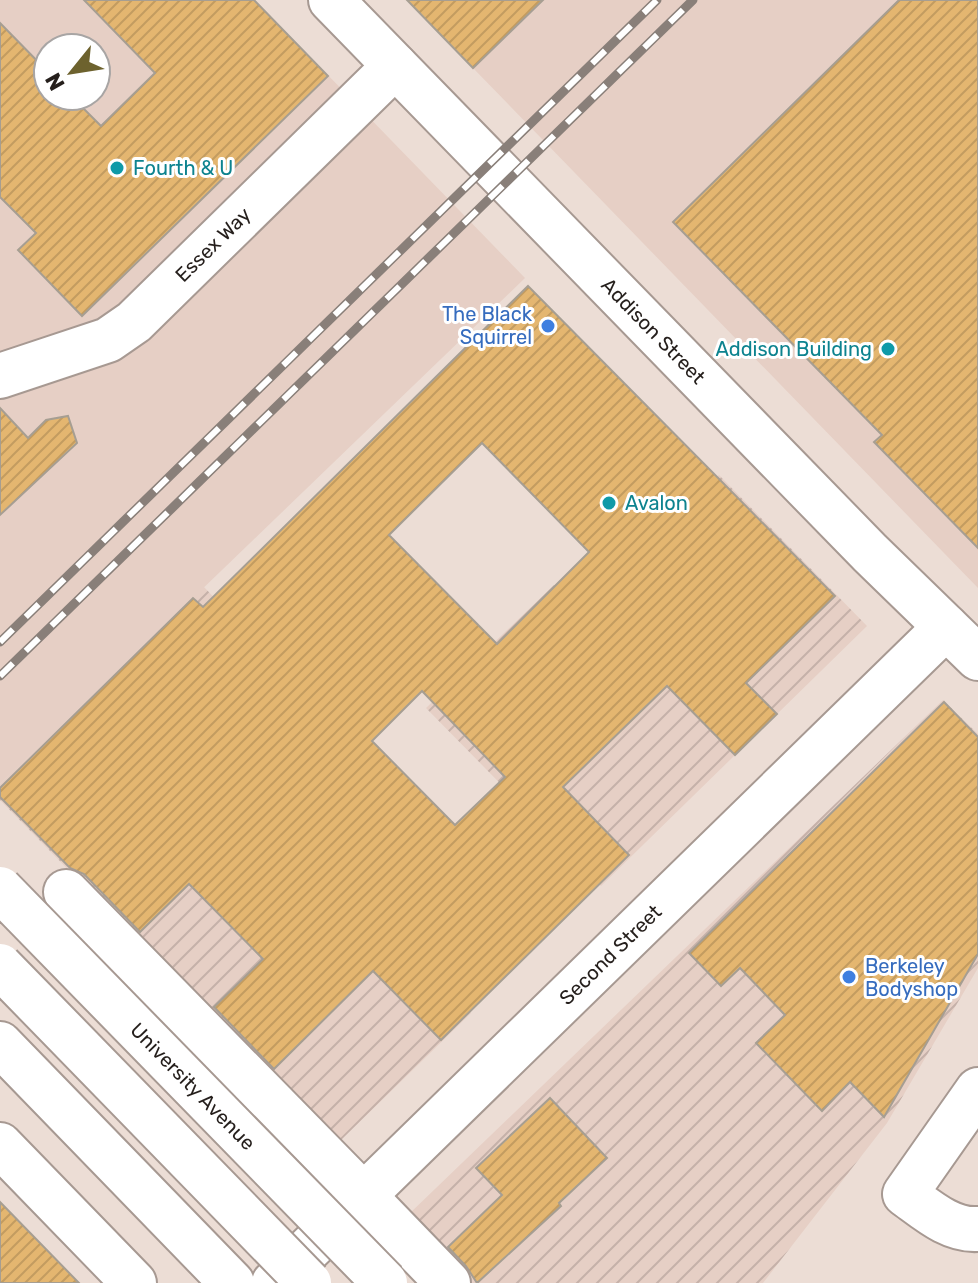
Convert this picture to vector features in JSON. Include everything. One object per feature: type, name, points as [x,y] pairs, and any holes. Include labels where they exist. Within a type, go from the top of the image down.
[{"type":"main road","name":"Addison Street","points":[[331,0],[751,431],[978,658]]},
{"type":"main road","name":"Essex Way","points":[[0,376],[108,340],[134,322],[395,66]]},
{"type":"main road","name":"Second Street","points":[[274,1283],[946,627]]},
{"type":"main road","name":"University Avenue","points":[[0,889],[385,1283]]},
{"type":"main road","points":[[66,892],[448,1283]]},
{"type":"main road","points":[[0,966],[309,1283]]},
{"type":"main road","points":[[0,1044],[232,1283]]},
{"type":"main road","points":[[978,1090],[905,1194],[939,1219],[967,1230],[978,1229]]},
{"type":"main road","points":[[0,1145],[134,1283]]},
{"type":"shaded area","points":[[0,0],[255,0],[525,278],[0,784]]},
{"type":"shaded area","points":[[543,0],[978,0],[978,588],[473,68]]},
{"type":"shaded area","points":[[719,475],[867,626],[601,886],[426,708],[554,585],[581,611]]},
{"type":"shaded area","points":[[203,586],[372,761],[296,835],[471,1013],[337,1144],[0,800],[0,784]]},
{"type":"shaded area","points":[[943,700],[978,734],[978,968],[887,1123],[763,1283],[471,1283],[409,1214]]},
{"type":"building","name":"Fourth & U","points":[[84,0],[254,0],[328,76],[82,316],[18,250],[36,233],[0,197],[0,23],[32,56],[32,112],[87,112],[101,126],[155,73]]},
{"type":"building","points":[[407,0],[543,0],[473,68]]},
{"type":"building","name":"Addison Building","points":[[899,0],[978,0],[978,548],[874,442],[882,435],[673,222]]},
{"type":"building","points":[[528,286],[835,596],[746,683],[777,714],[735,755],[667,686],[563,787],[629,855],[441,1040],[373,971],[274,1069],[214,1007],[263,959],[189,884],[140,932],[84,874],[70,868],[0,797],[0,788],[193,598],[203,607]],"holes":[[[482,443],[589,552],[497,644],[389,535]],[[422,691],[505,777],[455,825],[372,741]]]},
{"type":"building","points":[[0,408],[28,438],[46,420],[68,416],[77,443],[0,515]]},
{"type":"building","points":[[944,702],[978,737],[978,954],[884,1117],[850,1082],[822,1111],[756,1043],[785,1015],[740,968],[721,986],[689,953]]},
{"type":"building","points":[[550,1098],[607,1158],[559,1203],[561,1206],[477,1283],[448,1247],[502,1195],[476,1168]]},
{"type":"building","points":[[0,1202],[79,1283],[0,1283]]},
{"type":"railway","points":[[0,642],[657,0]]},
{"type":"railway","points":[[0,676],[693,0]]},
{"type":"place","name":"Fourth & U","points":[[117,168]]},
{"type":"place","name":"The Black Squirrel","points":[[548,326]]},
{"type":"place","name":"Addison Building","points":[[888,349]]},
{"type":"place","name":"Avalon","points":[[609,503]]},
{"type":"place","name":"Berkeley Bodyshop","points":[[849,977]]}]
